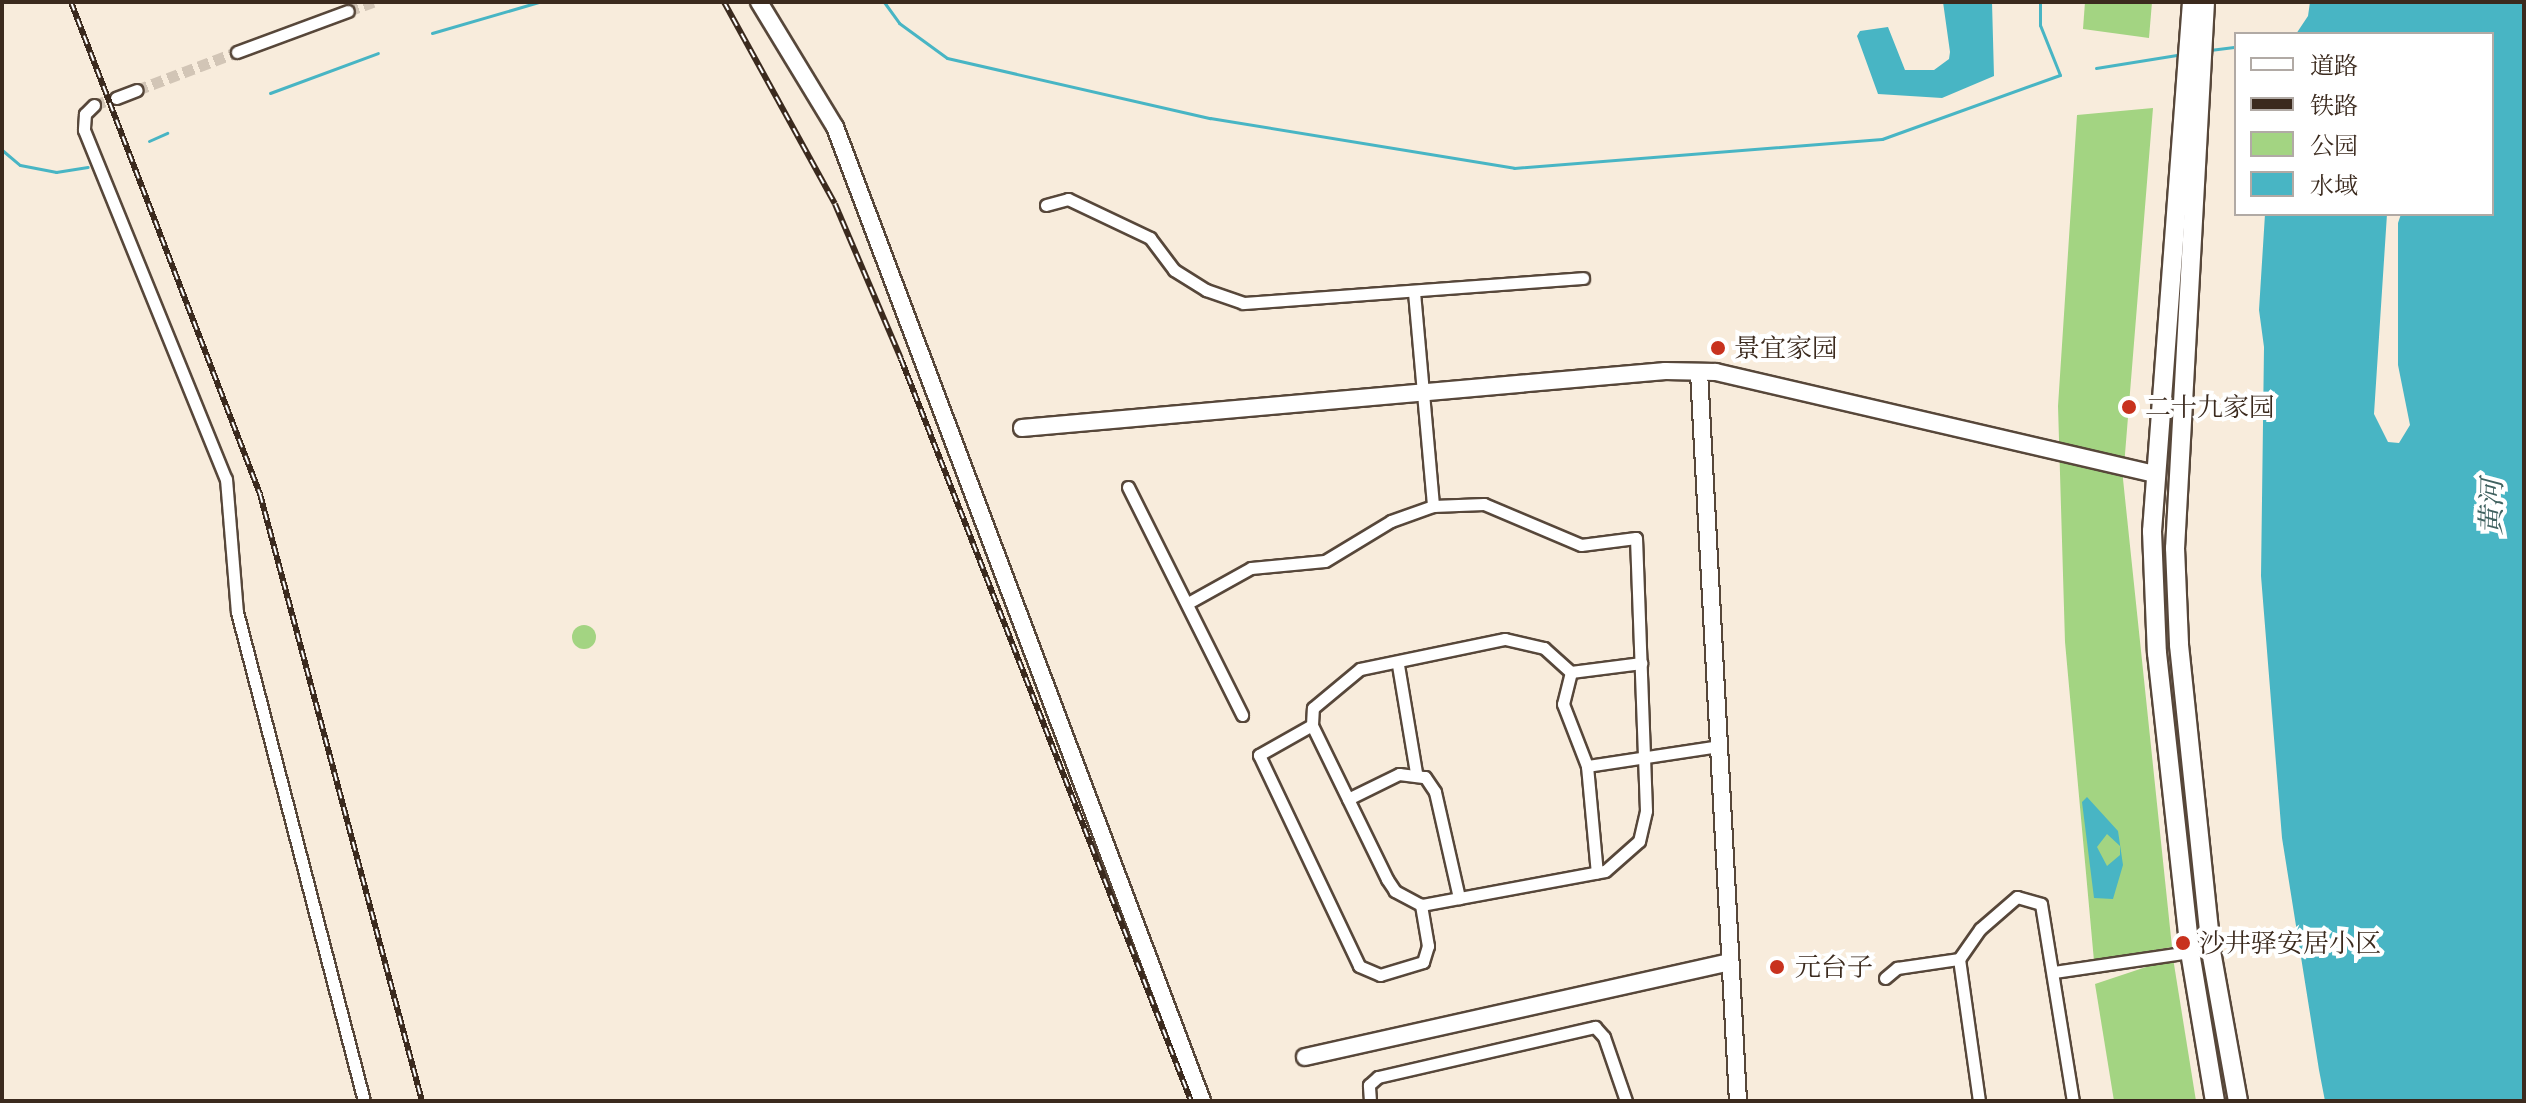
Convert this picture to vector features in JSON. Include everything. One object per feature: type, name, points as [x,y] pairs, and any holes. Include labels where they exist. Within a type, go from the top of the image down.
[{"type":"main road","points":[[2192,2],[2196,33]]},
{"type":"main road","points":[[2205,2],[2196,33],[2153,474],[2157,653],[2190,952],[2215,1101]]},
{"type":"main road","points":[[2193,66],[2175,548],[2179,645],[2211,951],[2238,1101]]},
{"type":"street","points":[[759,2],[835,127],[1202,1101]]},
{"type":"street","points":[[237,52],[348,11]]},
{"type":"street","points":[[116,98],[137,90]]},
{"type":"street","points":[[94,105],[85,114],[84,130],[226,479],[237,612],[364,1101]]},
{"type":"street","points":[[1046,205],[1068,199],[1150,238],[1174,270],[1206,290],[1243,303],[1583,278]]},
{"type":"street","points":[[1414,292],[1433,506]]},
{"type":"street","points":[[1699,372],[1738,1101]]},
{"type":"street","points":[[1022,428],[1699,372],[2153,474]]},
{"type":"street","points":[[1128,487],[1174,585],[1188,603],[1242,715]]},
{"type":"street","points":[[1188,603],[1251,568],[1325,561],[1391,521],[1433,506],[1484,504],[1581,545],[1636,538],[1645,758],[1646,811],[1639,841],[1620,861],[1597,873],[1421,905],[1395,891],[1312,725],[1313,708],[1335,686],[1360,669],[1398,665],[1505,639],[1544,648],[1571,672],[1641,663]]},
{"type":"street","points":[[1398,665],[1416,773],[1435,792],[1459,898]]},
{"type":"street","points":[[1571,672],[1563,704],[1565,720],[1587,766],[1597,873]]},
{"type":"street","points":[[1312,725],[1259,755],[1359,966],[1380,975],[1423,962],[1428,946],[1421,905]]},
{"type":"street","points":[[1587,766],[1719,746]]},
{"type":"street","points":[[1348,799],[1399,774],[1416,773]]},
{"type":"street","points":[[1979,1101],[1959,959],[1980,929],[2017,897],[2041,904],[2073,1101]]},
{"type":"street","points":[[2054,972],[2190,952]]},
{"type":"street","points":[[1885,978],[1897,968],[1959,959]]},
{"type":"street","points":[[1305,1057],[1730,962]]},
{"type":"street","points":[[1370,1101],[1369,1085],[1378,1077],[1595,1027],[1604,1037],[1626,1101]]},
{"type":"green space","points":[[2085,2],[2152,2],[2149,38],[2083,29]]},
{"type":"green space","points":[[2153,108],[2123,479],[2172,947],[2094,961],[2065,642],[2058,406],[2077,115]]},
{"type":"green space","points":[[584,625],[595,632],[596,637],[589,648],[584,649],[573,642],[572,637],[579,626]]},
{"type":"green space","points":[[2173,958],[2196,1101],[2114,1101],[2095,984]]},
{"type":"water","points":[[1943,2],[1992,2],[1994,76],[1942,98],[1878,94],[1857,36],[1860,31],[1888,27],[1905,70],[1934,70],[1949,59],[1950,52]]},
{"type":"water","name":"黄河","points":[[2310,2],[2524,2],[2524,1101],[2325,1101],[2282,838],[2261,576],[2264,347],[2259,310],[2265,216],[2387,216],[2374,414],[2388,442],[2399,443],[2410,425],[2398,365],[2398,223],[2400,216],[2494,216],[2494,32],[2297,32],[2308,16]]},
{"type":"water","points":[[2087,797],[2118,831],[2123,865],[2113,899],[2094,898],[2082,802]],"holes":[[[2107,834],[2120,846],[2120,855],[2107,866],[2097,847]]]},
{"type":"waterway","points":[[432,33],[539,2]]},
{"type":"waterway","points":[[884,2],[899,23],[947,58],[1210,118],[1514,168],[1882,139],[2060,75],[2040,25],[2040,2]]},
{"type":"waterway","points":[[2210,50],[2234,47]]},
{"type":"waterway","points":[[270,93],[378,53]]},
{"type":"waterway","points":[[2096,68],[2183,54]]},
{"type":"waterway","points":[[149,141],[167,133]]},
{"type":"waterway","points":[[2,150],[20,165],[56,172],[88,167]]},
{"type":"tunnel","points":[[348,11],[373,2]]},
{"type":"tunnel","points":[[137,90],[237,52]]},
{"type":"tunnel","points":[[94,105],[116,98]]},
{"type":"railway","points":[[71,2],[260,494],[422,1101]]},
{"type":"railway","points":[[724,2],[835,204],[901,359],[1191,1101]]},
{"type":"place","name":"景宜家园","points":[[1718,348]]},
{"type":"place","name":"二十九家园","points":[[2129,407]]},
{"type":"place","name":"沙井驿安居小区","points":[[2183,943]]},
{"type":"place","name":"元台子","points":[[1777,967]]}]
